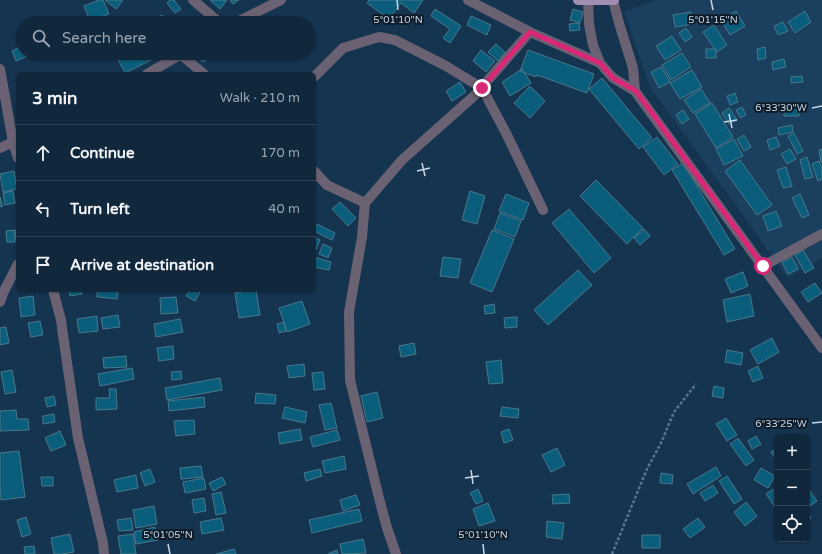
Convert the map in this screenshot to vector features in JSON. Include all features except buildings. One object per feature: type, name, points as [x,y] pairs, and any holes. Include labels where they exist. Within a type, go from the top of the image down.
[{"type":"main road","points":[[578,0],[614,0]]},
{"type":"street","points":[[193,0],[212,16]]},
{"type":"street","points":[[249,16],[282,0]]},
{"type":"street","points":[[468,0],[530,32],[600,63]]},
{"type":"street","points":[[588,0],[589,24],[593,45],[600,63],[613,78],[636,91],[822,348]]},
{"type":"street","points":[[614,0],[619,23],[633,68],[636,91]]},
{"type":"street","points":[[396,554],[380,502],[350,380],[349,312],[362,237],[365,203],[402,160],[482,88],[530,32]]},
{"type":"street","points":[[316,75],[343,48],[378,37],[395,40],[446,66],[482,88],[507,135],[543,210]]},
{"type":"street","points":[[150,72],[171,60]]},
{"type":"street","points":[[188,60],[202,72]]},
{"type":"street","points":[[0,69],[15,141],[0,148]]},
{"type":"street","points":[[316,173],[327,185],[365,203]]},
{"type":"street","points":[[763,266],[822,234]]},
{"type":"street","points":[[0,302],[16,268]]},
{"type":"street","points":[[54,292],[61,320],[78,438],[103,543],[104,554]]},
{"type":"path","points":[[612,554],[647,469],[661,443],[674,412],[696,384]]},
{"type":"shaded area","points":[[658,0],[822,0],[822,258],[788,278],[650,87],[624,11]]},
{"type":"route","points":[[482,88],[530,32],[600,63],[613,78],[636,91],[763,266]]}]
